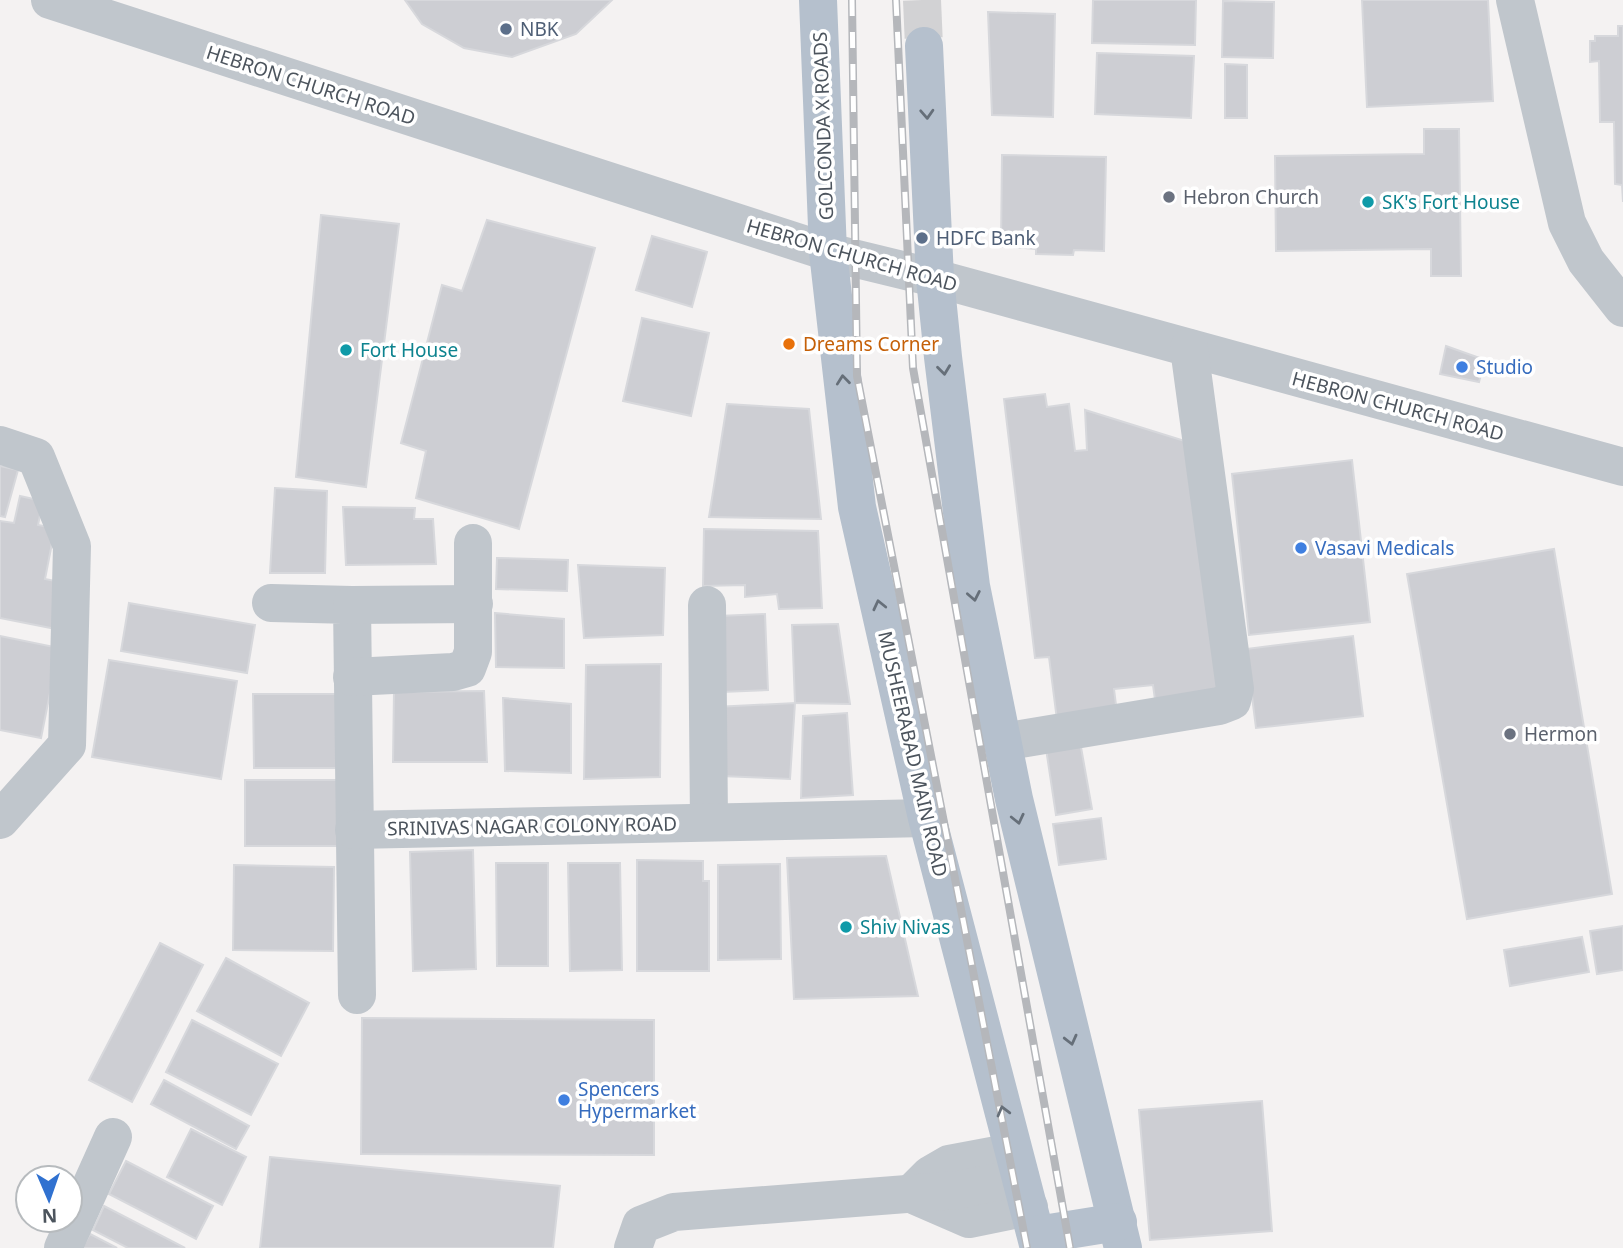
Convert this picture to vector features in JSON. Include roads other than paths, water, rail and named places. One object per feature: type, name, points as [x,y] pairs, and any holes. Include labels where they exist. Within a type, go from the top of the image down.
[{"type":"main road","name":"GOLCONDA X ROADS","points":[[818,0],[828,252]]},
{"type":"main road","points":[[924,46],[935,278],[971,586],[1014,799],[1120,1235]]},
{"type":"main road","name":"MUSHEERABAD MAIN ROAD","points":[[828,252],[857,508],[927,818],[1028,1204]]},
{"type":"main road","points":[[1028,1204],[1120,1235]]},
{"type":"street","name":"HEBRON CHURCH ROAD","points":[[50,0],[828,252],[935,278],[1623,467]]},
{"type":"street","points":[[1515,0],[1567,223],[1586,261],[1623,308]]},
{"type":"street","points":[[1003,742],[1219,706],[1232,701],[1235,689],[1189,348]]},
{"type":"street","points":[[0,445],[36,457],[72,546],[67,745],[0,820]]},
{"type":"street","points":[[352,677],[453,672],[467,668],[473,652],[473,543]]},
{"type":"street","points":[[271,603],[474,604]]},
{"type":"street","points":[[352,605],[357,995]]},
{"type":"street","points":[[707,605],[709,822]]},
{"type":"street","name":"SRINIVAS NAGAR COLONY ROAD","points":[[354,830],[927,818]]},
{"type":"street","points":[[63,1248],[113,1137]]},
{"type":"street","points":[[911,1194],[930,1175],[949,1164],[1028,1204]]},
{"type":"street","points":[[633,1248],[641,1225],[674,1212],[911,1194],[969,1219],[1028,1204]]},
{"type":"tunnel","points":[[922,0],[924,46]]},
{"type":"railway","points":[[852,0],[857,376],[1027,1248]]},
{"type":"railway","points":[[896,0],[913,368],[1070,1248]]},
{"type":"place","name":"NBK","points":[[506,29]]},
{"type":"place","name":"Hebron Church","points":[[1169,197]]},
{"type":"place","name":"SK's Fort House","points":[[1368,202]]},
{"type":"place","name":"HDFC Bank","points":[[922,238]]},
{"type":"place","name":"Dreams Corner","points":[[789,344]]},
{"type":"place","name":"Fort House","points":[[346,350]]},
{"type":"place","name":"Studio","points":[[1462,367]]},
{"type":"place","name":"Vasavi Medicals","points":[[1301,548]]},
{"type":"place","name":"Hermon","points":[[1510,734]]},
{"type":"place","name":"Shiv Nivas","points":[[846,927]]},
{"type":"place","name":"Spencers Hypermarket","points":[[564,1100]]}]
